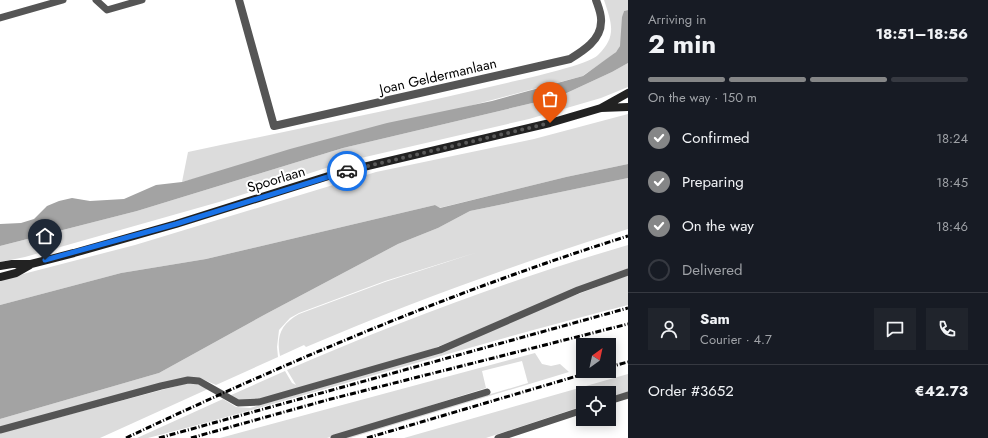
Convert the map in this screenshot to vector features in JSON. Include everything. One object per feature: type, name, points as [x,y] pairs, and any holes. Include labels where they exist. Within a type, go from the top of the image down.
[{"type":"main road","name":"Spoorlaan","points":[[601,108],[628,92]]},
{"type":"main road","name":"Spoorlaan","points":[[0,266],[12,264],[31,264],[176,224],[338,173],[543,125],[601,108],[628,107]]},
{"type":"main road","name":"Spoorlaan","points":[[0,277],[16,273],[31,264]]},
{"type":"street","name":"Joan Geldermanlaan","points":[[239,0],[274,126],[570,59],[587,48],[598,34],[602,22],[596,0]]},
{"type":"lane","points":[[0,18],[63,0]]},
{"type":"lane","points":[[96,0],[107,10],[142,0]]},
{"type":"lane","points":[[0,430],[188,380],[199,381],[238,403],[259,402],[440,350],[578,290],[628,272]]},
{"type":"lane","points":[[334,438],[487,392]]},
{"type":"lane","points":[[616,398],[628,394]]},
{"type":"lane","points":[[498,438],[576,412]]},
{"type":"shaded area","points":[[604,0],[628,0],[628,10],[624,11],[622,20],[622,37],[620,46],[614,54],[583,76],[182,182],[188,152],[474,91],[533,77],[593,59],[604,48],[611,35],[609,15]]},
{"type":"shaded area","points":[[628,10],[628,63],[558,97],[343,148],[137,211],[0,246],[0,224],[21,223],[34,219],[47,206],[59,201],[72,198],[90,201],[124,199],[156,185],[182,182],[290,149],[387,123],[492,101],[583,76],[616,52],[620,46],[622,17],[624,11]]},
{"type":"shaded area","points":[[628,63],[628,87],[601,98],[529,119],[348,161],[219,202],[25,257],[0,262],[0,246],[137,211],[343,148],[558,97]]},
{"type":"shaded area","points":[[628,114],[628,164],[566,177],[439,208],[435,205],[206,259],[121,273],[0,305],[0,280],[135,245],[376,172],[534,139]]},
{"type":"shaded area","points":[[628,164],[628,178],[470,211],[438,228],[398,244],[159,373],[0,419],[0,305],[121,273],[206,259],[435,205],[440,208],[566,177]]},
{"type":"shaded area","points":[[628,178],[628,229],[546,255],[466,284],[385,314],[306,347],[304,345],[280,356],[279,342],[281,331],[288,322],[299,314],[385,282],[478,252],[385,281],[299,313],[290,318],[279,330],[277,347],[278,357],[216,385],[200,378],[0,427],[0,419],[159,373],[398,244],[438,228],[470,211]]},
{"type":"shaded area","points":[[628,245],[628,269],[420,354],[263,400],[241,402],[229,396],[285,371],[292,383],[296,385],[287,370],[413,318],[456,302],[541,272]]},
{"type":"shaded area","points":[[628,275],[628,305],[508,337],[208,422],[148,438],[137,438],[223,399],[236,407],[250,408],[377,371]]},
{"type":"shaded area","points":[[535,353],[542,364],[551,366],[560,364],[569,372],[350,438],[343,438],[528,383],[522,361],[482,371],[486,388],[327,438],[220,438]]},
{"type":"shaded area","points":[[628,374],[628,392],[616,396],[616,386],[586,386],[616,378]]},
{"type":"shaded area","points":[[188,383],[197,384],[208,389],[100,438],[0,438],[0,433]]},
{"type":"shaded area","points":[[576,389],[576,408],[486,438],[404,438]]},
{"type":"railway","points":[[126,438],[187,409],[374,328],[500,280],[628,236]]},
{"type":"railway","points":[[159,438],[628,308]]},
{"type":"railway","points":[[191,438],[327,400],[628,324]]},
{"type":"railway","points":[[616,365],[628,362]]},
{"type":"railway","points":[[367,438],[576,376]]},
{"type":"way so far","points":[[347,171],[550,123]]},
{"type":"route","points":[[45,260],[176,224],[347,171]]}]
